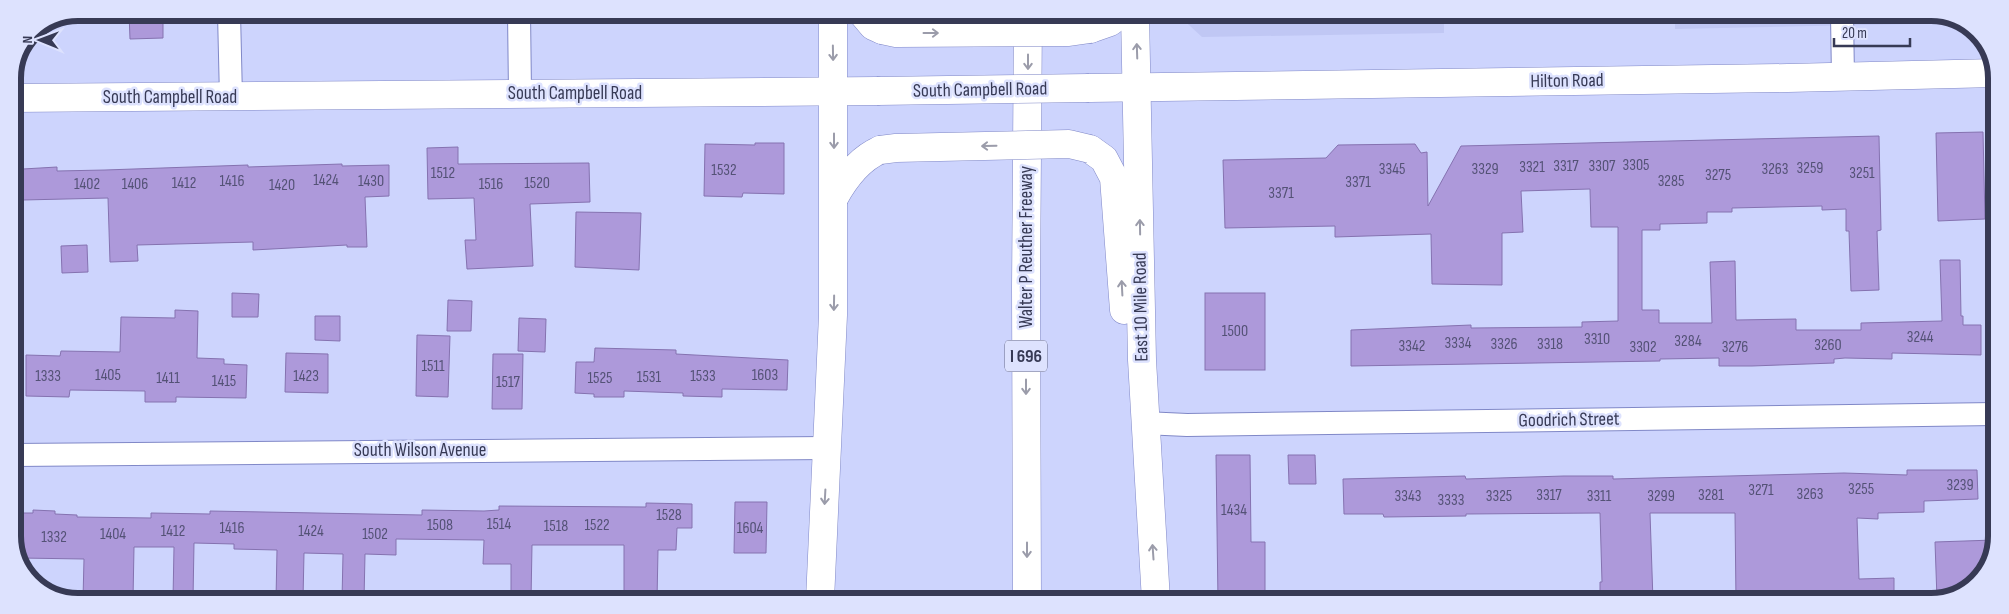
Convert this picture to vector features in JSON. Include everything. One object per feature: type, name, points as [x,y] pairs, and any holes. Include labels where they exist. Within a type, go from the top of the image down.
[{"type":"main road","points":[[820,593],[833,315],[833,21]]},
{"type":"main road","name":"Walter P Reuther Freeway","points":[[1027,593],[1028,21]]},
{"type":"main road","points":[[872,22],[905,33],[1069,32],[1090,29],[1111,21]]},
{"type":"main road","name":"East 10 Mile Road","points":[[1135,21],[1144,423],[1156,593]]},
{"type":"main road","name":"Hilton Road","points":[[1138,87],[1843,78],[1988,73]]},
{"type":"main road","name":"South Campbell Road","points":[[21,98],[89,96],[230,98],[1138,87]]},
{"type":"main road","points":[[834,198],[843,182],[855,168],[880,150],[1069,144],[1090,149],[1104,159],[1114,178],[1122,298],[1144,423]]},
{"type":"street","points":[[229,21],[230,98]]},
{"type":"street","points":[[519,21],[520,93]]},
{"type":"street","points":[[1842,21],[1843,78]]},
{"type":"street","name":"Goodrich Street","points":[[1144,423],[1236,424],[1988,414]]},
{"type":"street","name":"South Wilson Avenue","points":[[21,455],[828,448]]},
{"type":"shaded area","points":[[1185,21],[1444,21],[1444,33],[1202,37]]},
{"type":"shaded area","points":[[1675,21],[1931,21],[1946,23],[1675,29]]},
{"type":"building","points":[[129,21],[163,21],[163,38],[130,39]]},
{"type":"building","points":[[1983,132],[1985,219],[1938,221],[1936,133]]},
{"type":"building","points":[[1879,136],[1881,230],[1877,231],[1879,290],[1851,291],[1849,231],[1846,231],[1846,209],[1822,210],[1822,206],[1732,208],[1732,212],[1707,212],[1707,223],[1660,224],[1660,230],[1642,230],[1642,310],[1659,310],[1659,323],[1712,323],[1710,262],[1735,261],[1736,320],[1796,319],[1796,330],[1861,330],[1861,323],[1942,321],[1940,260],[1960,260],[1961,316],[1963,316],[1963,325],[1981,325],[1981,355],[1892,353],[1892,359],[1845,358],[1834,359],[1834,363],[1752,366],[1719,366],[1719,358],[1660,359],[1660,361],[1351,366],[1351,330],[1471,325],[1471,328],[1582,327],[1582,322],[1618,321],[1618,227],[1591,227],[1590,189],[1521,191],[1523,232],[1502,233],[1502,285],[1432,284],[1431,234],[1335,237],[1335,226],[1225,228],[1223,160],[1326,158],[1338,145],[1415,144],[1421,153],[1427,152],[1428,206],[1461,146]]},
{"type":"building","points":[[755,143],[784,143],[784,194],[743,193],[742,197],[704,196],[705,144],[755,145]]},
{"type":"building","points":[[458,147],[458,164],[589,163],[590,202],[530,204],[533,266],[467,269],[465,240],[476,240],[474,198],[428,199],[427,148]]},
{"type":"building","points":[[342,164],[342,166],[389,165],[389,196],[365,197],[367,247],[347,247],[347,245],[253,250],[253,242],[137,245],[138,261],[110,262],[108,198],[23,200],[23,169],[57,167],[57,171]]},
{"type":"building","points":[[576,212],[641,213],[639,270],[575,267]]},
{"type":"building","points":[[87,245],[88,272],[62,273],[61,246]]},
{"type":"building","points":[[232,293],[259,294],[258,317],[232,317]]},
{"type":"building","points":[[1205,293],[1265,293],[1265,370],[1205,370]]},
{"type":"building","points":[[448,300],[472,301],[471,331],[447,331]]},
{"type":"building","points":[[175,310],[198,311],[197,358],[224,359],[224,364],[247,365],[246,398],[176,397],[176,402],[145,402],[145,391],[70,390],[69,397],[26,396],[26,355],[60,356],[61,351],[120,352],[121,317],[175,318]]},
{"type":"building","points":[[315,316],[340,316],[340,341],[315,340]]},
{"type":"building","points":[[519,318],[546,319],[545,352],[518,351]]},
{"type":"building","points":[[417,335],[450,336],[448,397],[416,396]]},
{"type":"building","points":[[595,348],[676,350],[676,354],[788,360],[787,390],[722,389],[722,397],[683,396],[683,393],[624,391],[624,397],[594,397],[594,394],[575,393],[576,362],[594,362]]},
{"type":"building","points":[[286,353],[328,354],[328,393],[285,392]]},
{"type":"building","points":[[493,354],[523,354],[522,409],[492,409]]},
{"type":"building","points":[[1216,455],[1250,455],[1251,542],[1265,542],[1265,593],[1218,593]]},
{"type":"building","points":[[1288,455],[1315,455],[1316,484],[1289,484]]},
{"type":"building","points":[[1907,470],[1977,470],[1978,499],[1924,501],[1924,512],[1878,513],[1878,519],[1857,518],[1859,579],[1894,578],[1894,593],[1736,593],[1735,513],[1650,513],[1653,593],[1600,593],[1600,582],[1602,582],[1600,513],[1384,517],[1383,514],[1344,514],[1343,479],[1465,476],[1466,479],[1613,476],[1613,479],[1844,473],[1907,475]]},
{"type":"building","points":[[735,502],[767,502],[766,553],[734,553]]},
{"type":"building","points":[[646,503],[692,504],[692,528],[677,528],[676,550],[658,550],[657,593],[624,593],[624,545],[532,545],[531,593],[511,593],[511,564],[483,564],[484,540],[396,539],[396,555],[365,554],[364,593],[342,593],[343,554],[304,553],[303,593],[276,593],[277,550],[234,549],[234,544],[194,543],[193,593],[173,593],[174,547],[134,547],[133,593],[83,593],[84,559],[26,558],[21,539],[21,513],[33,513],[33,510],[55,511],[55,514],[77,515],[77,517],[151,518],[151,513],[210,514],[210,511],[422,515],[422,510],[484,511],[499,510],[499,506],[646,507]]},
{"type":"building","points":[[1987,540],[1983,557],[1971,576],[1956,587],[1937,592],[1935,542]]}]
